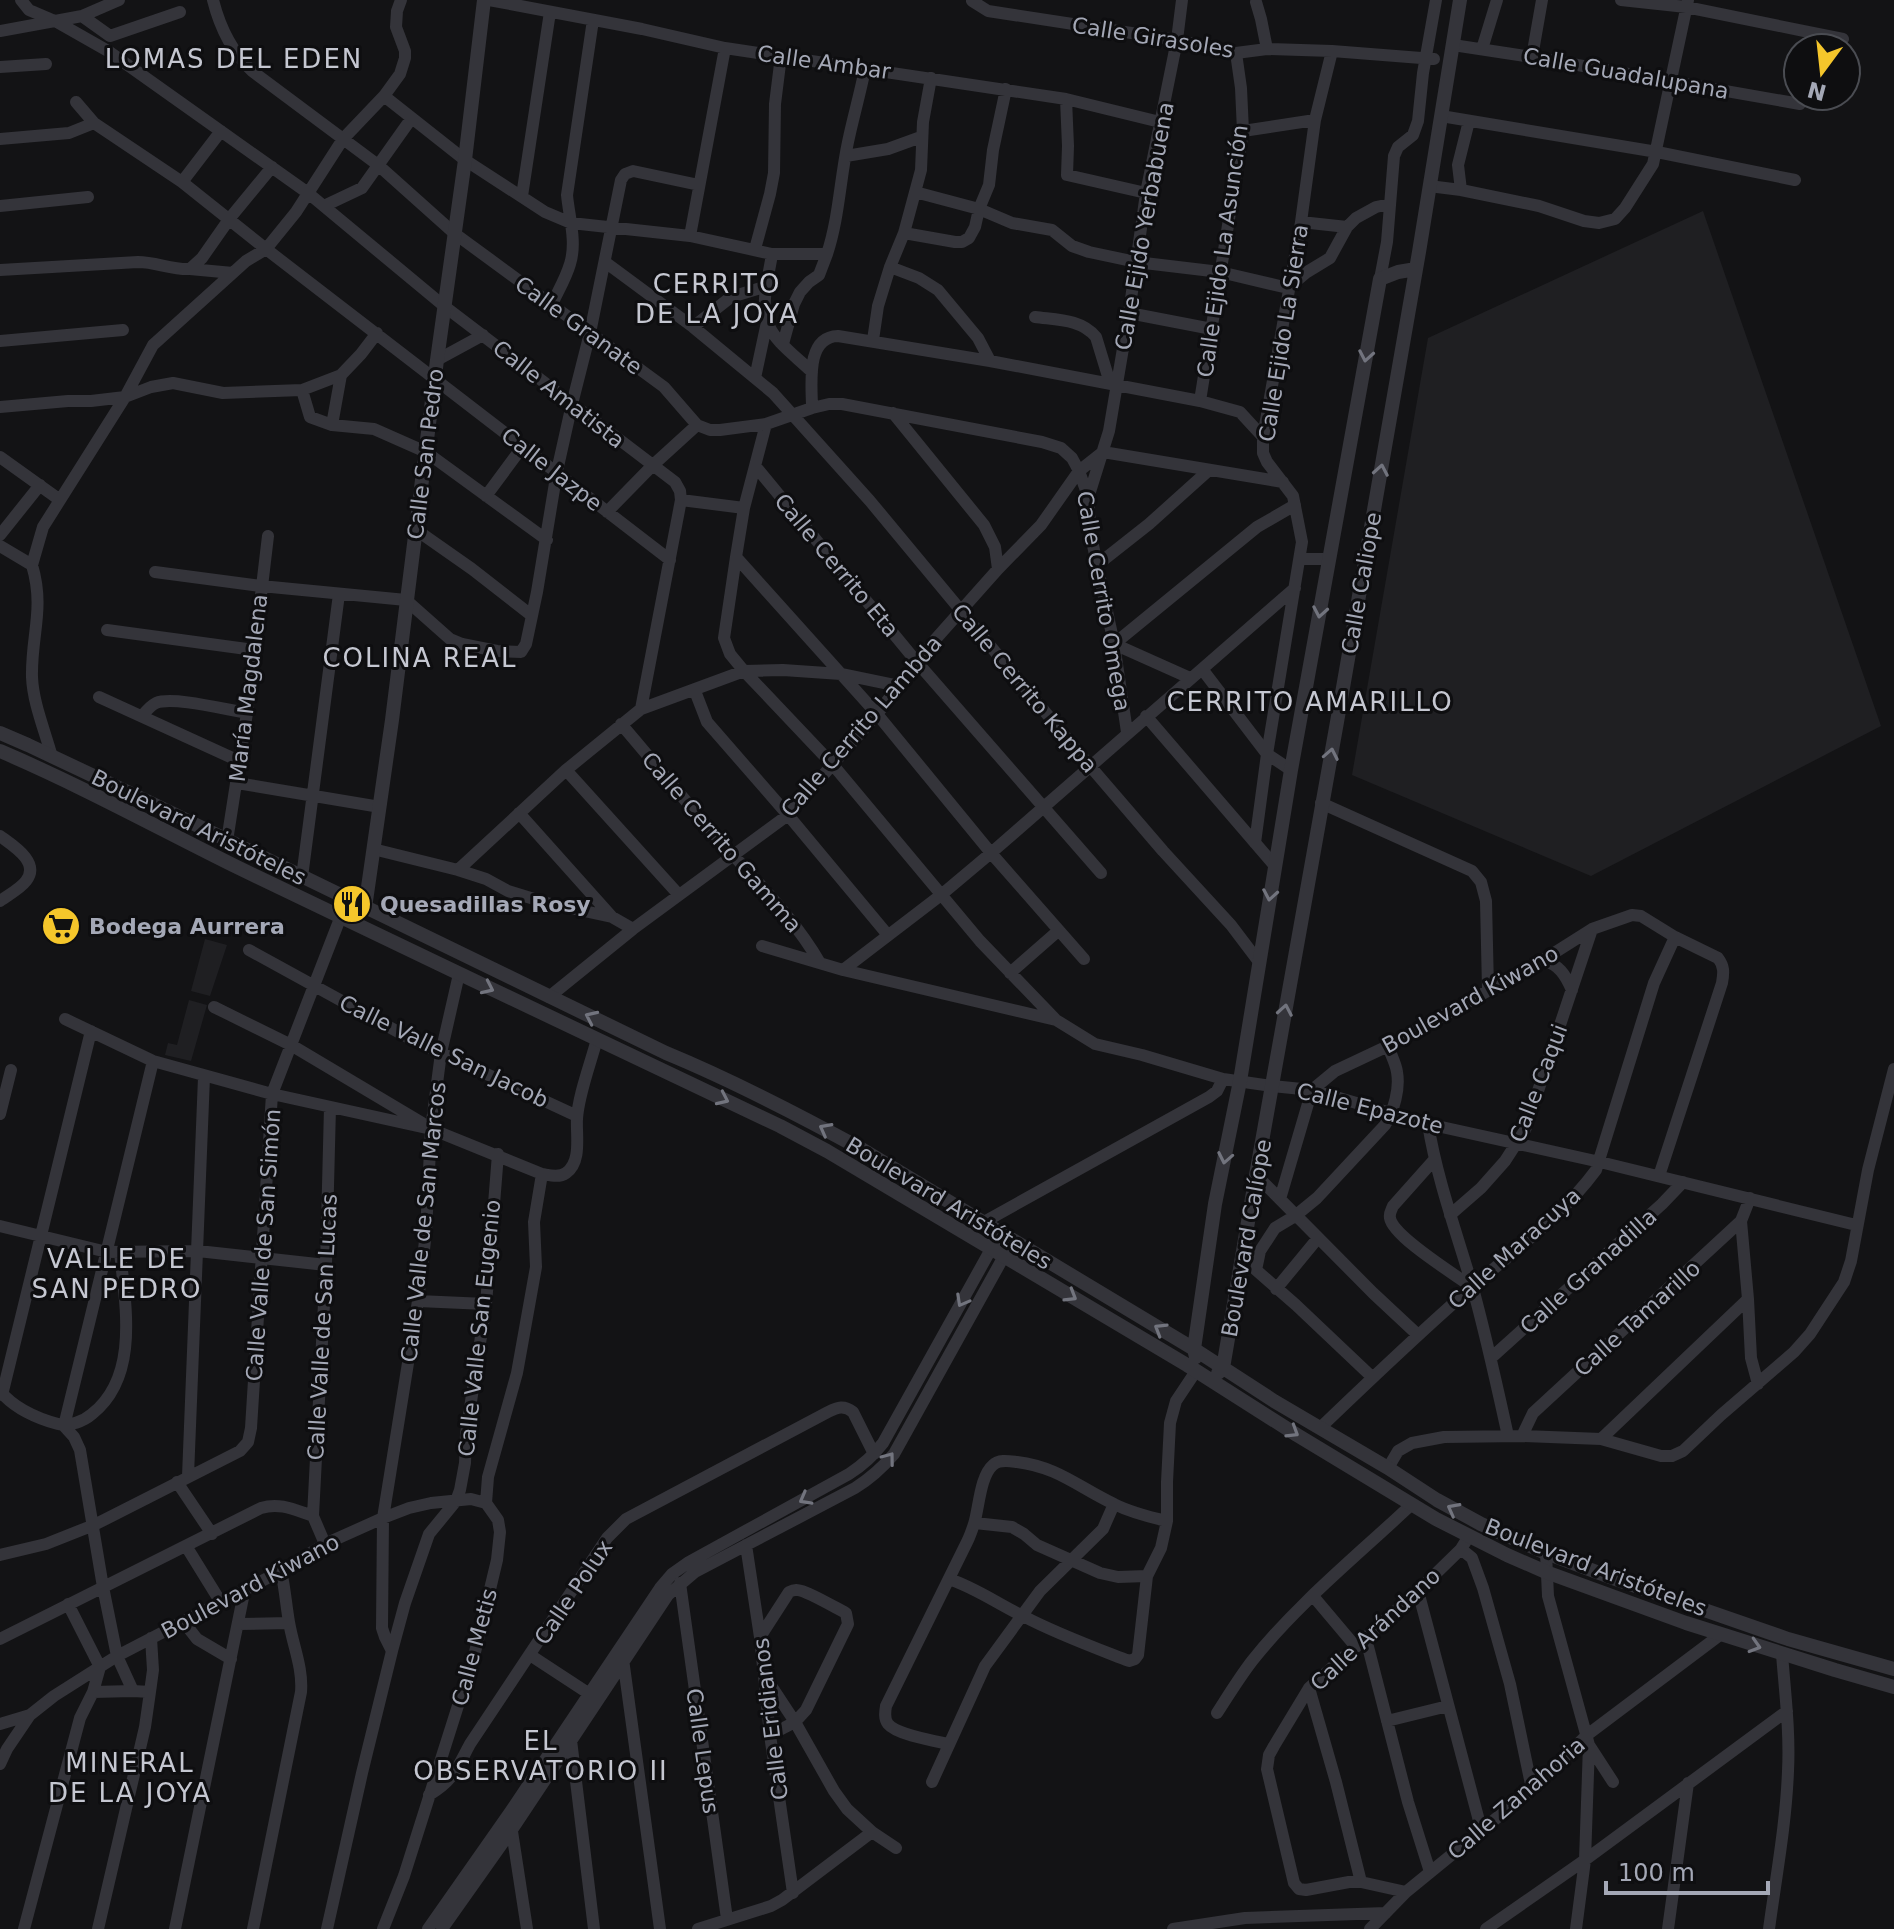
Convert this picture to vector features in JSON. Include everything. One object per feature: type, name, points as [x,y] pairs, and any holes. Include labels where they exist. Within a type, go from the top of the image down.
[{"type":"street","name":"Calle Amatista","points":[[21,0],[29,10],[108,51],[172,94],[308,193],[444,306],[675,482],[681,500]]},
{"type":"street","points":[[0,31],[82,16],[119,0]]},
{"type":"street","name":"Calle Granate","points":[[213,0],[229,43],[252,71],[378,165],[454,233],[664,387],[697,425]]},
{"type":"street","points":[[52,757],[32,674],[39,598],[32,565],[43,527],[125,397],[153,345],[246,261],[266,249],[296,212],[343,139],[384,96],[400,74],[405,58],[396,27],[401,0]]},
{"type":"street","name":"Calle Ambar","points":[[486,0],[725,48],[1066,99],[1160,122]]},
{"type":"street","name":"Calle San Pedro","points":[[365,908],[486,0]]},
{"type":"street","points":[[522,196],[556,13],[562,0]]},
{"type":"street","name":"Calle Girasoles","points":[[974,0],[977,6],[988,11],[1177,40],[1236,53],[1267,49],[1430,58]]},
{"type":"street","name":"Calle Ejido Yerbabuena","points":[[1088,496],[1109,431],[1113,383],[1129,313],[1146,193],[1177,40],[1182,0]]},
{"type":"street","name":"Calle Caliope","points":[[1240,1081],[1291,770],[1387,242],[1394,156],[1398,147],[1413,135],[1418,121],[1430,58],[1436,0]]},
{"type":"street","name":"Calle Caliope","points":[[1272,1086],[1416,269],[1460,0]]},
{"type":"street","points":[[1482,49],[1497,0]]},
{"type":"street","points":[[1532,57],[1542,0]]},
{"type":"street","points":[[1621,0],[1687,4],[1812,32]]},
{"type":"street","points":[[1255,1],[1267,49]]},
{"type":"street","points":[[1429,186],[1550,209],[1584,221],[1599,223],[1615,219],[1650,171],[1657,152],[1687,4]]},
{"type":"street","points":[[94,43],[180,12]]},
{"type":"street","points":[[82,16],[110,36]]},
{"type":"street","points":[[552,304],[571,262],[567,195],[593,20]]},
{"type":"street","name":"Calle Guadalupana","points":[[1453,45],[1782,101]]},
{"type":"street","points":[[690,236],[725,48]]},
{"type":"street","name":"Calle Ejido La Sierra","points":[[1255,843],[1302,542],[1290,490],[1267,462],[1263,453],[1263,437],[1301,222],[1315,120],[1332,51]]},
{"type":"street","name":"Calle Ejido La Asunción","points":[[1200,401],[1243,131],[1236,53]]},
{"type":"street","points":[[755,249],[774,173],[775,104],[781,56]]},
{"type":"street","points":[[0,67],[46,64]]},
{"type":"street","points":[[783,344],[794,304],[800,292],[819,275],[827,254],[865,69]]},
{"type":"street","points":[[873,340],[878,306],[904,233],[921,170],[921,137],[931,78]]},
{"type":"street","points":[[904,233],[962,242],[969,238],[989,185],[1006,89]]},
{"type":"street","points":[[384,96],[465,160],[554,217],[571,223],[690,236],[772,254],[827,254]]},
{"type":"street","points":[[1066,99],[1067,175],[1146,193]]},
{"type":"street","name":"Calle Jazpe","points":[[76,102],[94,123],[230,218],[670,560]]},
{"type":"street","points":[[1441,116],[1657,152],[1795,180]]},
{"type":"street","points":[[324,206],[362,188],[411,119]]},
{"type":"street","points":[[1243,131],[1315,120]]},
{"type":"street","points":[[1461,190],[1458,165],[1469,121]]},
{"type":"street","points":[[0,139],[69,133],[94,123]]},
{"type":"street","points":[[182,182],[221,131]]},
{"type":"street","points":[[846,156],[888,149],[921,137]]},
{"type":"street","points":[[190,269],[202,258],[272,167]]},
{"type":"street","points":[[155,572],[406,600],[450,639],[497,651],[521,652],[526,644],[557,471],[590,333],[621,180],[629,171],[699,185]]},
{"type":"street","points":[[915,192],[979,209],[1012,223],[1052,230],[1079,249],[1136,262],[1220,272],[1288,288],[1330,258],[1347,227],[1366,212],[1390,204]]},
{"type":"street","points":[[0,206],[88,197]]},
{"type":"street","points":[[1301,222],[1347,227]]},
{"type":"street","points":[[755,378],[767,322],[767,286],[772,254]]},
{"type":"street","points":[[0,270],[138,262],[233,273]]},
{"type":"street","name":"Calle Cerrito Kappa","points":[[605,262],[693,327],[773,393],[870,501],[1090,766],[1231,925],[1259,962]]},
{"type":"street","points":[[890,267],[919,278],[938,290],[978,338],[990,361]]},
{"type":"street","points":[[1380,279],[1416,269]]},
{"type":"street","points":[[693,327],[731,297],[767,286]]},
{"type":"street","points":[[1129,313],[1212,329]]},
{"type":"street","points":[[1035,317],[1076,322],[1092,331],[1113,383]]},
{"type":"street","points":[[767,322],[783,344],[812,372]]},
{"type":"street","points":[[0,341],[123,330]]},
{"type":"street","points":[[0,407],[125,397],[173,383],[223,393],[302,390],[341,375],[377,333]]},
{"type":"street","points":[[437,360],[483,335]]},
{"type":"street","points":[[812,408],[812,372],[817,347],[830,336],[838,336],[1200,401],[1240,412],[1263,437]]},
{"type":"street","points":[[332,425],[341,375]]},
{"type":"street","points":[[302,390],[310,417],[332,425],[374,429],[426,452],[547,540]]},
{"type":"street","points":[[607,512],[697,425],[720,430],[766,424],[829,404],[1042,442],[1061,448],[1072,458],[1079,471]]},
{"type":"street","points":[[893,413],[992,536],[998,569]]},
{"type":"street","points":[[766,424],[744,508],[736,557],[724,638],[730,654],[833,765],[980,941],[1056,1020]]},
{"type":"street","points":[[486,496],[523,446]]},
{"type":"street","points":[[1103,452],[1283,482]]},
{"type":"street","name":"Calle Cerrito Lambda","points":[[549,997],[633,929],[788,815],[877,714],[916,661],[1041,525],[1079,471],[1103,452]]},
{"type":"street","points":[[0,457],[60,500]]},
{"type":"street","name":"Calle Cerrito Eta","points":[[756,467],[916,661],[1101,873]]},
{"type":"street","name":"Calle Cerrito Omega","points":[[1079,471],[1088,496],[1091,536],[1114,644],[1127,732]]},
{"type":"street","points":[[1097,565],[1208,471]]},
{"type":"street","points":[[0,535],[40,485]]},
{"type":"street","points":[[641,709],[681,500],[744,508]]},
{"type":"street","points":[[1190,678],[1114,644],[1257,527],[1295,505]]},
{"type":"street","points":[[415,529],[531,615]]},
{"type":"street","name":"María Magdalena","points":[[222,838],[237,783],[268,536]]},
{"type":"street","points":[[0,546],[32,565]]},
{"type":"street","points":[[736,557],[877,714],[991,853],[1084,959]]},
{"type":"street","points":[[1300,559],[1329,559]]},
{"type":"street","points":[[843,970],[991,853],[1295,588]]},
{"type":"street","points":[[302,877],[339,594]]},
{"type":"street","points":[[107,630],[254,650]]},
{"type":"street","points":[[1202,669],[1267,754],[1291,770]]},
{"type":"street","points":[[458,870],[566,770],[641,709],[744,671],[841,674],[899,686]]},
{"type":"street","points":[[695,691],[707,722],[887,934]]},
{"type":"street","points":[[99,697],[239,761]]},
{"type":"street","points":[[142,716],[155,703],[164,701],[247,713]]},
{"type":"street","points":[[1146,716],[1275,866]]},
{"type":"street","name":"Calle Cerrito Gamma","points":[[621,724],[774,899],[820,963]]},
{"type":"street","name":"Boulevard Aristóteles","points":[[0,733],[777,1104],[863,1150],[1459,1512],[1546,1553],[1788,1639],[1894,1669]]},
{"type":"street","name":"Boulevard Aristóteles","points":[[0,751],[780,1126],[857,1168],[1196,1369],[1297,1435],[1436,1519],[1465,1542],[1720,1635],[1894,1687]]},
{"type":"street","points":[[566,770],[679,895]]},
{"type":"street","points":[[237,783],[380,807]]},
{"type":"street","points":[[1321,803],[1472,871],[1481,882],[1486,901],[1488,989]]},
{"type":"street","points":[[142,819],[155,805]]},
{"type":"street","points":[[519,813],[612,917]]},
{"type":"street","points":[[0,836],[29,862],[26,881],[0,901]]},
{"type":"street","points":[[373,849],[458,870],[547,903],[612,917],[633,929]]},
{"type":"street","name":"Boulevard Kiwano","points":[[1312,1090],[1335,1071],[1388,1046],[1543,960],[1592,929],[1632,915],[1649,920],[1675,937]]},
{"type":"street","name":"Calle Valle de San Simón","points":[[182,1479],[240,1451],[248,1442],[272,1094],[341,916]]},
{"type":"street","name":"Calle Caqui","points":[[1450,1215],[1481,1188],[1505,1161],[1530,1119],[1592,929]]},
{"type":"street","points":[[1010,973],[1058,931]]},
{"type":"street","points":[[1659,1176],[1724,971],[1718,958],[1675,937]]},
{"type":"street","name":"Calle Maracuya","points":[[1320,1428],[1418,1335],[1543,1226],[1588,1181],[1600,1162],[1654,983],[1675,937]]},
{"type":"street","name":"Calle Epazote","points":[[762,946],[843,970],[1056,1020],[1095,1044],[1223,1079],[1312,1090],[1428,1124],[1600,1162],[1856,1225]]},
{"type":"street","name":"Calle Valle San Jacob","points":[[249,950],[411,1039],[577,1116]]},
{"type":"street","points":[[459,974],[467,958]]},
{"type":"street","points":[[1543,960],[1554,963],[1560,969],[1572,990]]},
{"type":"street","name":"Calle Valle de San Marcos","points":[[392,1651],[382,1628],[383,1518],[418,1301],[426,1232],[431,1129],[441,1053],[459,974]]},
{"type":"street","points":[[214,1007],[291,1045],[431,1129]]},
{"type":"street","points":[[65,1019],[153,1061],[272,1094],[431,1129],[542,1174],[557,1176],[567,1172],[577,1152],[577,1116],[597,1039]]},
{"type":"street","points":[[91,1031],[1,1393],[29,1414],[64,1426],[80,1450],[117,1656],[133,1691]]},
{"type":"street","points":[[1259,1274],[1260,1251],[1270,1234],[1328,1187],[1392,1114],[1397,1070],[1388,1046]]},
{"type":"street","points":[[64,1426],[114,1252],[153,1061]]},
{"type":"street","points":[[1388,1468],[1398,1451],[1412,1443],[1444,1437],[1601,1439],[1661,1456],[1677,1454],[1689,1446],[1794,1352],[1838,1292],[1848,1271],[1868,1170],[1894,1069]]},
{"type":"street","points":[[0,1114],[4,1084],[11,1070]]},
{"type":"street","points":[[1335,1071],[1339,1098]]},
{"type":"street","points":[[204,1077],[198,1251],[182,1479],[212,1534]]},
{"type":"street","points":[[966,1232],[1209,1097],[1217,1091],[1223,1079]]},
{"type":"street","name":"Boulevard Calíope","points":[[1240,1081],[1215,1204],[1194,1349],[1196,1369],[1218,1373],[1223,1368],[1227,1348],[1272,1086]]},
{"type":"street","points":[[1280,1199],[1312,1090]]},
{"type":"street","name":"Calle Valle de San Lucas","points":[[325,1544],[313,1516],[326,1265],[330,1107]]},
{"type":"street","points":[[1428,1124],[1434,1160],[1515,1436]]},
{"type":"street","name":"Calle Valle San Eugenio","points":[[456,1501],[465,1463],[466,1434],[486,1304],[498,1154]]},
{"type":"street","points":[[1434,1160],[1393,1206],[1390,1220],[1406,1240],[1472,1287]]},
{"type":"street","points":[[486,1503],[488,1477],[517,1373],[536,1267],[534,1222],[542,1174]]},
{"type":"street","points":[[1256,1175],[1418,1335]]},
{"type":"street","name":"Calle Granadilla","points":[[1491,1358],[1683,1182]]},
{"type":"street","name":"Calle Tamarillo","points":[[1515,1436],[1533,1413],[1741,1221],[1750,1198]]},
{"type":"street","points":[[1741,1221],[1751,1358],[1758,1384]]},
{"type":"street","points":[[0,1226],[114,1252],[198,1251],[326,1265]]},
{"type":"street","points":[[442,1929],[512,1830],[668,1595],[695,1572],[855,1488],[877,1473],[894,1454],[1006,1237]]},
{"type":"street","points":[[1276,1289],[1318,1238]]},
{"type":"street","points":[[64,1426],[86,1419],[104,1403],[122,1365],[127,1337],[126,1307],[114,1252]]},
{"type":"street","points":[[428,1929],[660,1588],[672,1574],[689,1562],[868,1461],[883,1443],[998,1252]]},
{"type":"street","points":[[1242,1262],[1296,1305],[1372,1377]]},
{"type":"street","points":[[1601,1439],[1748,1299]]},
{"type":"street","points":[[418,1301],[486,1304]]},
{"type":"street","points":[[1227,1348],[1232,1366],[1272,1394],[1274,1401]]},
{"type":"street","points":[[949,1579],[971,1586],[1023,1616],[1095,1648],[1129,1661],[1135,1659],[1147,1576],[1161,1548],[1167,1521],[1170,1423],[1176,1401],[1196,1369]]},
{"type":"street","name":"Calle Polux","points":[[429,1795],[445,1785],[456,1771],[470,1744],[607,1538],[626,1519],[842,1406],[853,1412],[874,1454]]},
{"type":"street","points":[[949,1744],[891,1727],[886,1722],[886,1706],[975,1523],[985,1478],[991,1466],[1007,1461],[1049,1469],[1114,1504],[1167,1521]]},
{"type":"street","points":[[849,1474],[855,1488]]},
{"type":"street","points":[[0,1555],[46,1544],[94,1525],[182,1479]]},
{"type":"street","name":"Boulevard Kiwano","points":[[30,1715],[117,1656],[281,1571],[325,1544],[409,1508],[471,1499],[486,1503]]},
{"type":"street","points":[[327,1929],[405,1603],[429,1534],[456,1501]]},
{"type":"street","name":"Calle Metis","points":[[383,1929],[404,1876],[475,1652],[497,1560],[500,1532],[498,1520],[486,1503]]},
{"type":"street","points":[[932,1782],[985,1666],[1040,1591],[1103,1529],[1114,1504]]},
{"type":"street","points":[[1217,1713],[1251,1662],[1272,1638],[1412,1504]]},
{"type":"street","points":[[0,1639],[261,1508],[284,1506],[313,1516]]},
{"type":"street","points":[[975,1523],[1012,1527],[1037,1545],[1100,1573],[1118,1577],[1147,1576]]},
{"type":"street","points":[[1465,1542],[1483,1588],[1510,1684],[1532,1789]]},
{"type":"street","name":"Calle Arándano","points":[[1361,1882],[1306,1890],[1299,1889],[1294,1883],[1267,1769],[1269,1755],[1309,1688],[1418,1591],[1465,1542]]},
{"type":"street","name":"Calle Eridianos","points":[[746,1545],[793,1893]]},
{"type":"street","points":[[186,1546],[220,1601]]},
{"type":"street","points":[[1546,1553],[1548,1596],[1588,1740],[1613,1782]]},
{"type":"street","points":[[253,1929],[301,1692],[287,1592],[281,1571]]},
{"type":"street","name":"Calle Lepus","points":[[680,1583],[727,1919]]},
{"type":"street","points":[[175,1929],[245,1588]]},
{"type":"street","points":[[760,1637],[793,1590],[835,1607],[846,1613],[848,1618],[848,1624],[812,1699],[795,1722],[770,1735]]},
{"type":"street","points":[[1418,1591],[1482,1832]]},
{"type":"street","points":[[1313,1596],[1361,1643],[1430,1872]]},
{"type":"street","points":[[24,1929],[80,1718],[93,1692],[100,1667],[68,1604]]},
{"type":"street","points":[[183,1621],[197,1639],[231,1659]]},
{"type":"street","points":[[238,1624],[289,1623]]},
{"type":"street","name":"Calle Zanahoria","points":[[1370,1929],[1406,1892],[1720,1635]]},
{"type":"street","points":[[98,1929],[145,1727],[153,1670],[151,1638]]},
{"type":"street","points":[[621,1644],[660,1929]]},
{"type":"street","points":[[1769,1929],[1788,1771],[1782,1654]]},
{"type":"street","points":[[530,1655],[588,1693]]},
{"type":"street","points":[[765,1676],[847,1809],[872,1832],[896,1848]]},
{"type":"street","points":[[1309,1688],[1361,1882],[1406,1892]]},
{"type":"street","points":[[93,1692],[150,1692]]},
{"type":"street","points":[[1387,1721],[1448,1706]]},
{"type":"street","points":[[1486,1929],[1787,1711]]},
{"type":"street","points":[[0,1724],[30,1715]]},
{"type":"street","points":[[0,1764],[30,1715]]},
{"type":"street","points":[[450,1729],[470,1744]]},
{"type":"street","points":[[571,1740],[594,1929]]},
{"type":"street","points":[[1576,1929],[1585,1860],[1588,1740]]},
{"type":"street","points":[[1668,1929],[1688,1783]]},
{"type":"street","points":[[510,1812],[527,1929]]},
{"type":"street","points":[[702,1929],[771,1906],[793,1893],[872,1832]]},
{"type":"street","points":[[1173,1929],[1245,1918],[1386,1913]]},
{"type":"street","points":[[452,1915],[456,1929]]},
{"type":"shaded area","points":[[1703,211],[1881,726],[1591,876],[1352,775],[1428,338]]},
{"type":"shaded area","points":[[205,939],[227,945],[210,996],[191,991]]},
{"type":"shaded area","points":[[189,1000],[207,1005],[191,1061],[165,1055],[168,1043],[177,1045]]},
{"type":"place","name":"Quesadillas Rosy","points":[[352,904]]},
{"type":"place","name":"Bodega Aurrera","points":[[61,926]]},
{"type":"district","name":"LOMAS DEL EDEN","points":[[234,59]]},
{"type":"district","name":"CERRITO DE LA JOYA","points":[[717,299]]},
{"type":"district","name":"COLINA REAL","points":[[420,658]]},
{"type":"district","name":"CERRITO AMARILLO","points":[[1310,702]]},
{"type":"district","name":"VALLE DE SAN PEDRO","points":[[117,1274]]},
{"type":"district","name":"EL OBSERVATORIO II","points":[[541,1756]]},
{"type":"district","name":"MINERAL DE LA JOYA","points":[[130,1778]]}]
